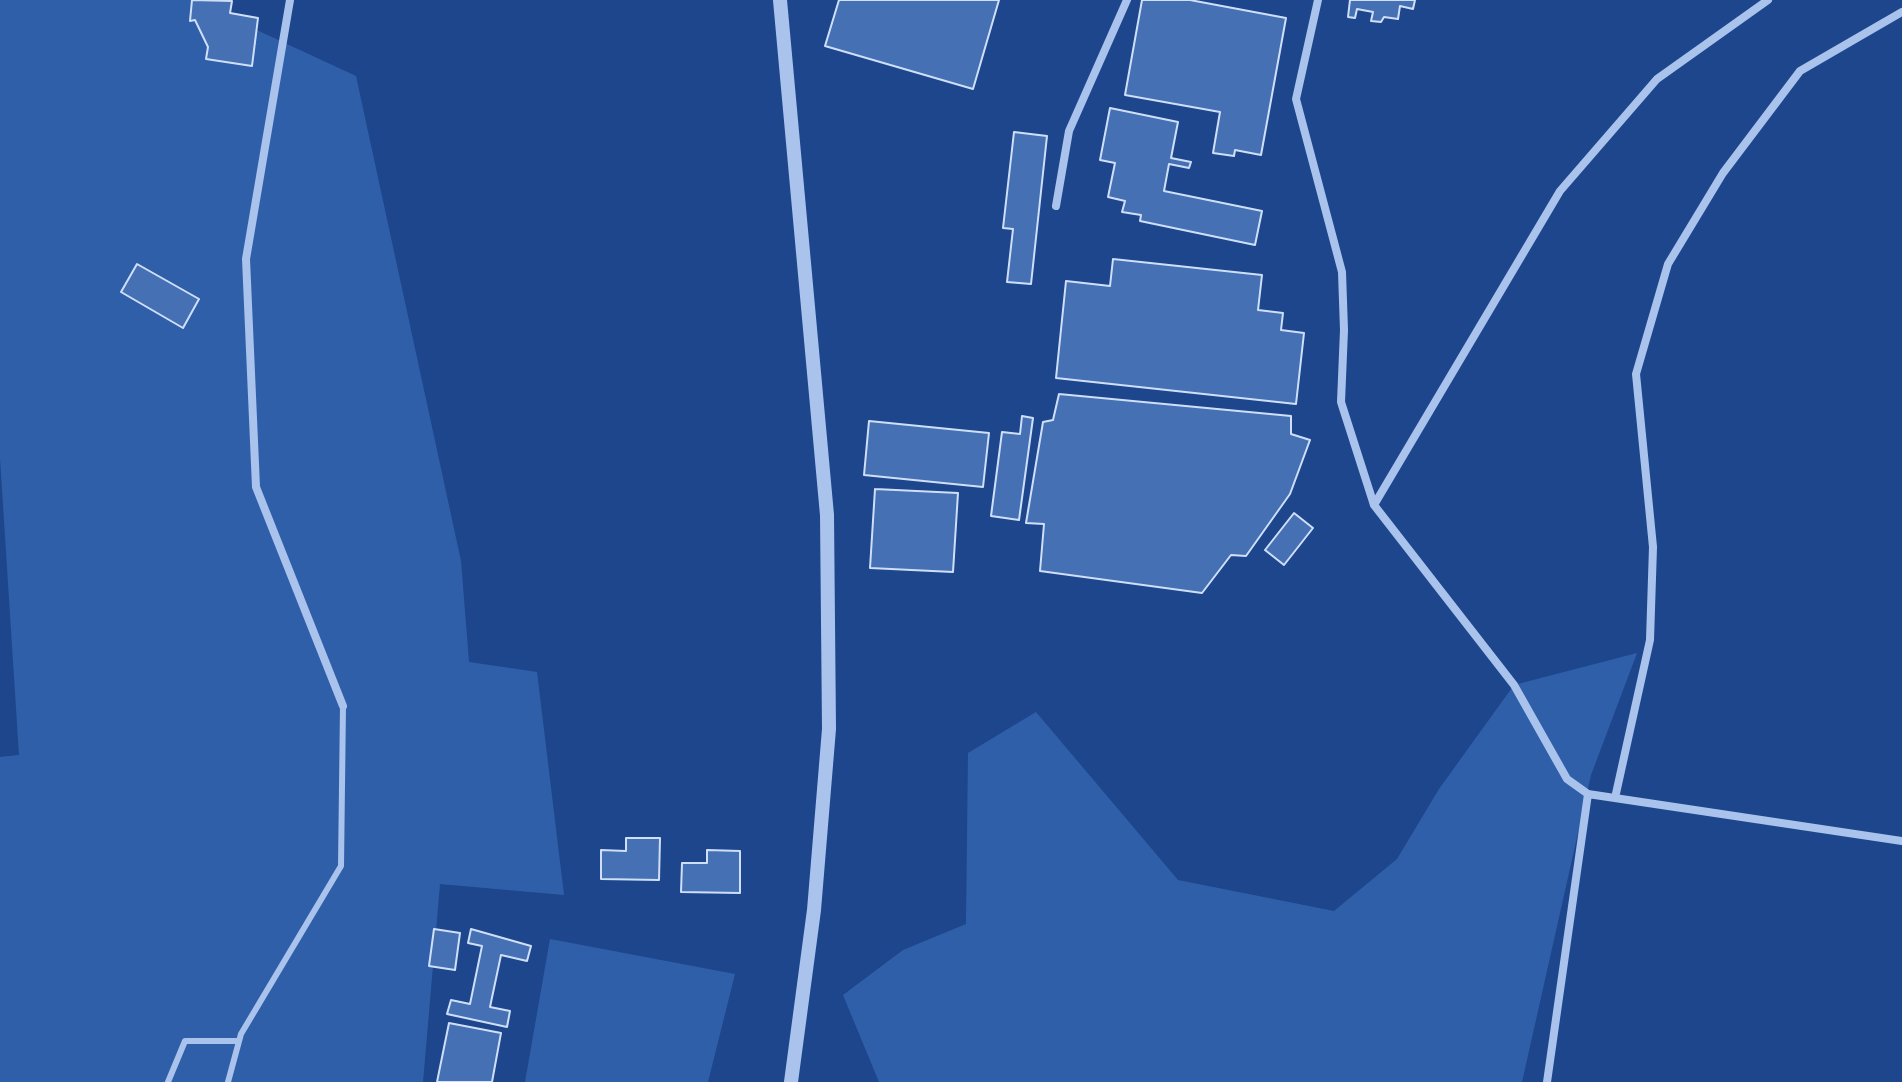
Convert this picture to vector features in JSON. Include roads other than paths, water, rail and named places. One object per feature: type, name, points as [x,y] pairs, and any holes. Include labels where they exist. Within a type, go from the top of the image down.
[{"type":"street","points":[[290,0],[246,259],[256,487],[343,706]]},
{"type":"street","points":[[780,0],[827,515],[829,729],[814,910],[791,1082]]},
{"type":"street","points":[[1056,206],[1069,131],[1127,0]]},
{"type":"street","points":[[1318,0],[1296,99],[1342,272],[1344,330],[1341,402],[1374,505],[1514,685],[1567,779],[1588,794],[1902,841]]},
{"type":"street","points":[[1374,505],[1560,191],[1657,79],[1768,0]]},
{"type":"street","points":[[1615,798],[1650,640],[1653,547],[1636,374],[1668,264],[1723,173],[1800,71],[1902,12]]},
{"type":"street","points":[[1547,1082],[1588,794]]},
{"type":"lane","points":[[228,1082],[239,1041],[341,866],[343,706]]},
{"type":"lane","points":[[168,1082],[185,1041],[239,1041]]}]
